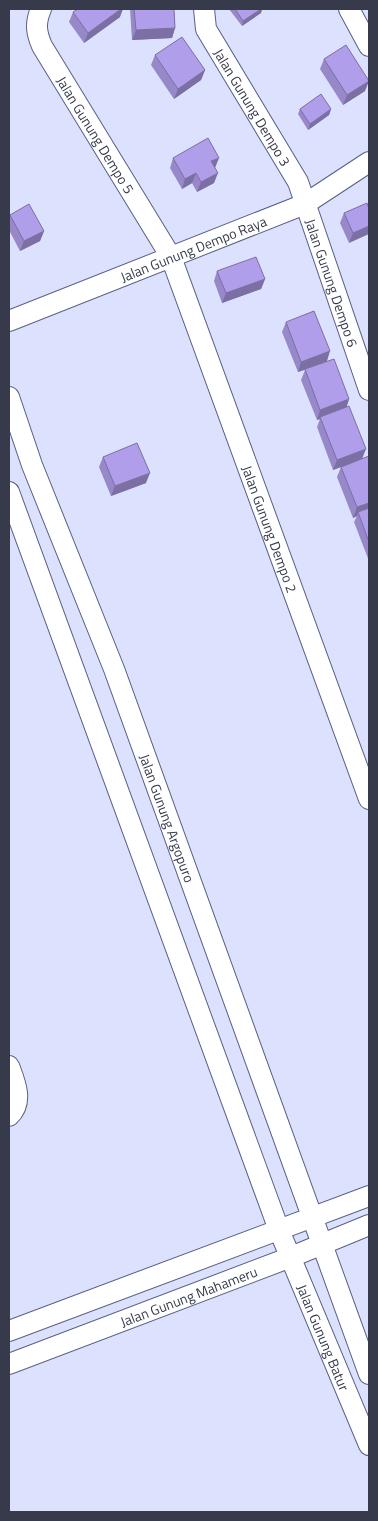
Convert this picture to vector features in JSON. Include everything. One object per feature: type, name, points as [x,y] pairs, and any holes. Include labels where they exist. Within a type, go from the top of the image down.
[{"type":"street","name":"Jalan Gunung Dempo 5","points":[[41,9],[37,19],[36,34],[42,46],[171,258]]},
{"type":"street","name":"Jalan Gunung Dempo 3","points":[[204,9],[206,29],[284,156],[298,182],[305,204]]},
{"type":"street","points":[[348,9],[369,46]]},
{"type":"street","name":"Jalan Gunung Dempo Raya","points":[[9,321],[305,204],[369,162]]},
{"type":"street","name":"Jalan Gunung Dempo 6","points":[[305,204],[369,390]]},
{"type":"street","name":"Jalan Gunung Dempo 2","points":[[171,258],[369,799]]},
{"type":"street","name":"Jalan Gunung Argopuro","points":[[9,397],[32,465],[114,669],[323,1242]]},
{"type":"street","points":[[9,492],[280,1230]]},
{"type":"street","points":[[9,1066],[18,1091],[13,1112],[9,1116]]},
{"type":"street","name":"Jalan Gunung Mahameru","points":[[9,1331],[369,1196]]},
{"type":"street","name":"Jalan Gunung Mahameru","points":[[9,1364],[291,1257],[323,1242],[369,1225]]},
{"type":"street","name":"Jalan Gunung Batur","points":[[280,1230],[369,1445]]},
{"type":"street","name":"Jalan Gunung Batur","points":[[323,1242],[369,1374]]},
{"type":"building","points":[[78,9],[121,9],[88,33],[73,12]]},
{"type":"building","points":[[134,9],[174,9],[175,28],[136,30]]},
{"type":"building","points":[[235,9],[261,9],[243,21]]},
{"type":"building","points":[[182,37],[205,70],[178,89],[155,55]]},
{"type":"building","points":[[346,45],[369,81],[347,95],[324,59]]},
{"type":"building","points":[[321,94],[331,109],[310,124],[300,109]]},
{"type":"building","points":[[208,138],[219,158],[211,161],[218,173],[201,182],[196,173],[185,179],[173,158]]},
{"type":"building","points":[[367,203],[369,226],[353,233],[344,213]]},
{"type":"building","points":[[29,204],[44,231],[24,241],[10,215]]},
{"type":"building","points":[[256,257],[265,279],[226,293],[217,271]]},
{"type":"building","points":[[314,311],[330,351],[301,362],[286,322]]},
{"type":"building","points":[[334,359],[349,399],[320,410],[305,369]]},
{"type":"building","points":[[349,406],[366,449],[337,460],[320,417]]},
{"type":"building","points":[[137,443],[150,473],[115,486],[103,457]]},
{"type":"building","points":[[369,456],[369,503],[357,507],[341,467]]},
{"type":"building","points":[[369,508],[369,542],[358,512]]}]
